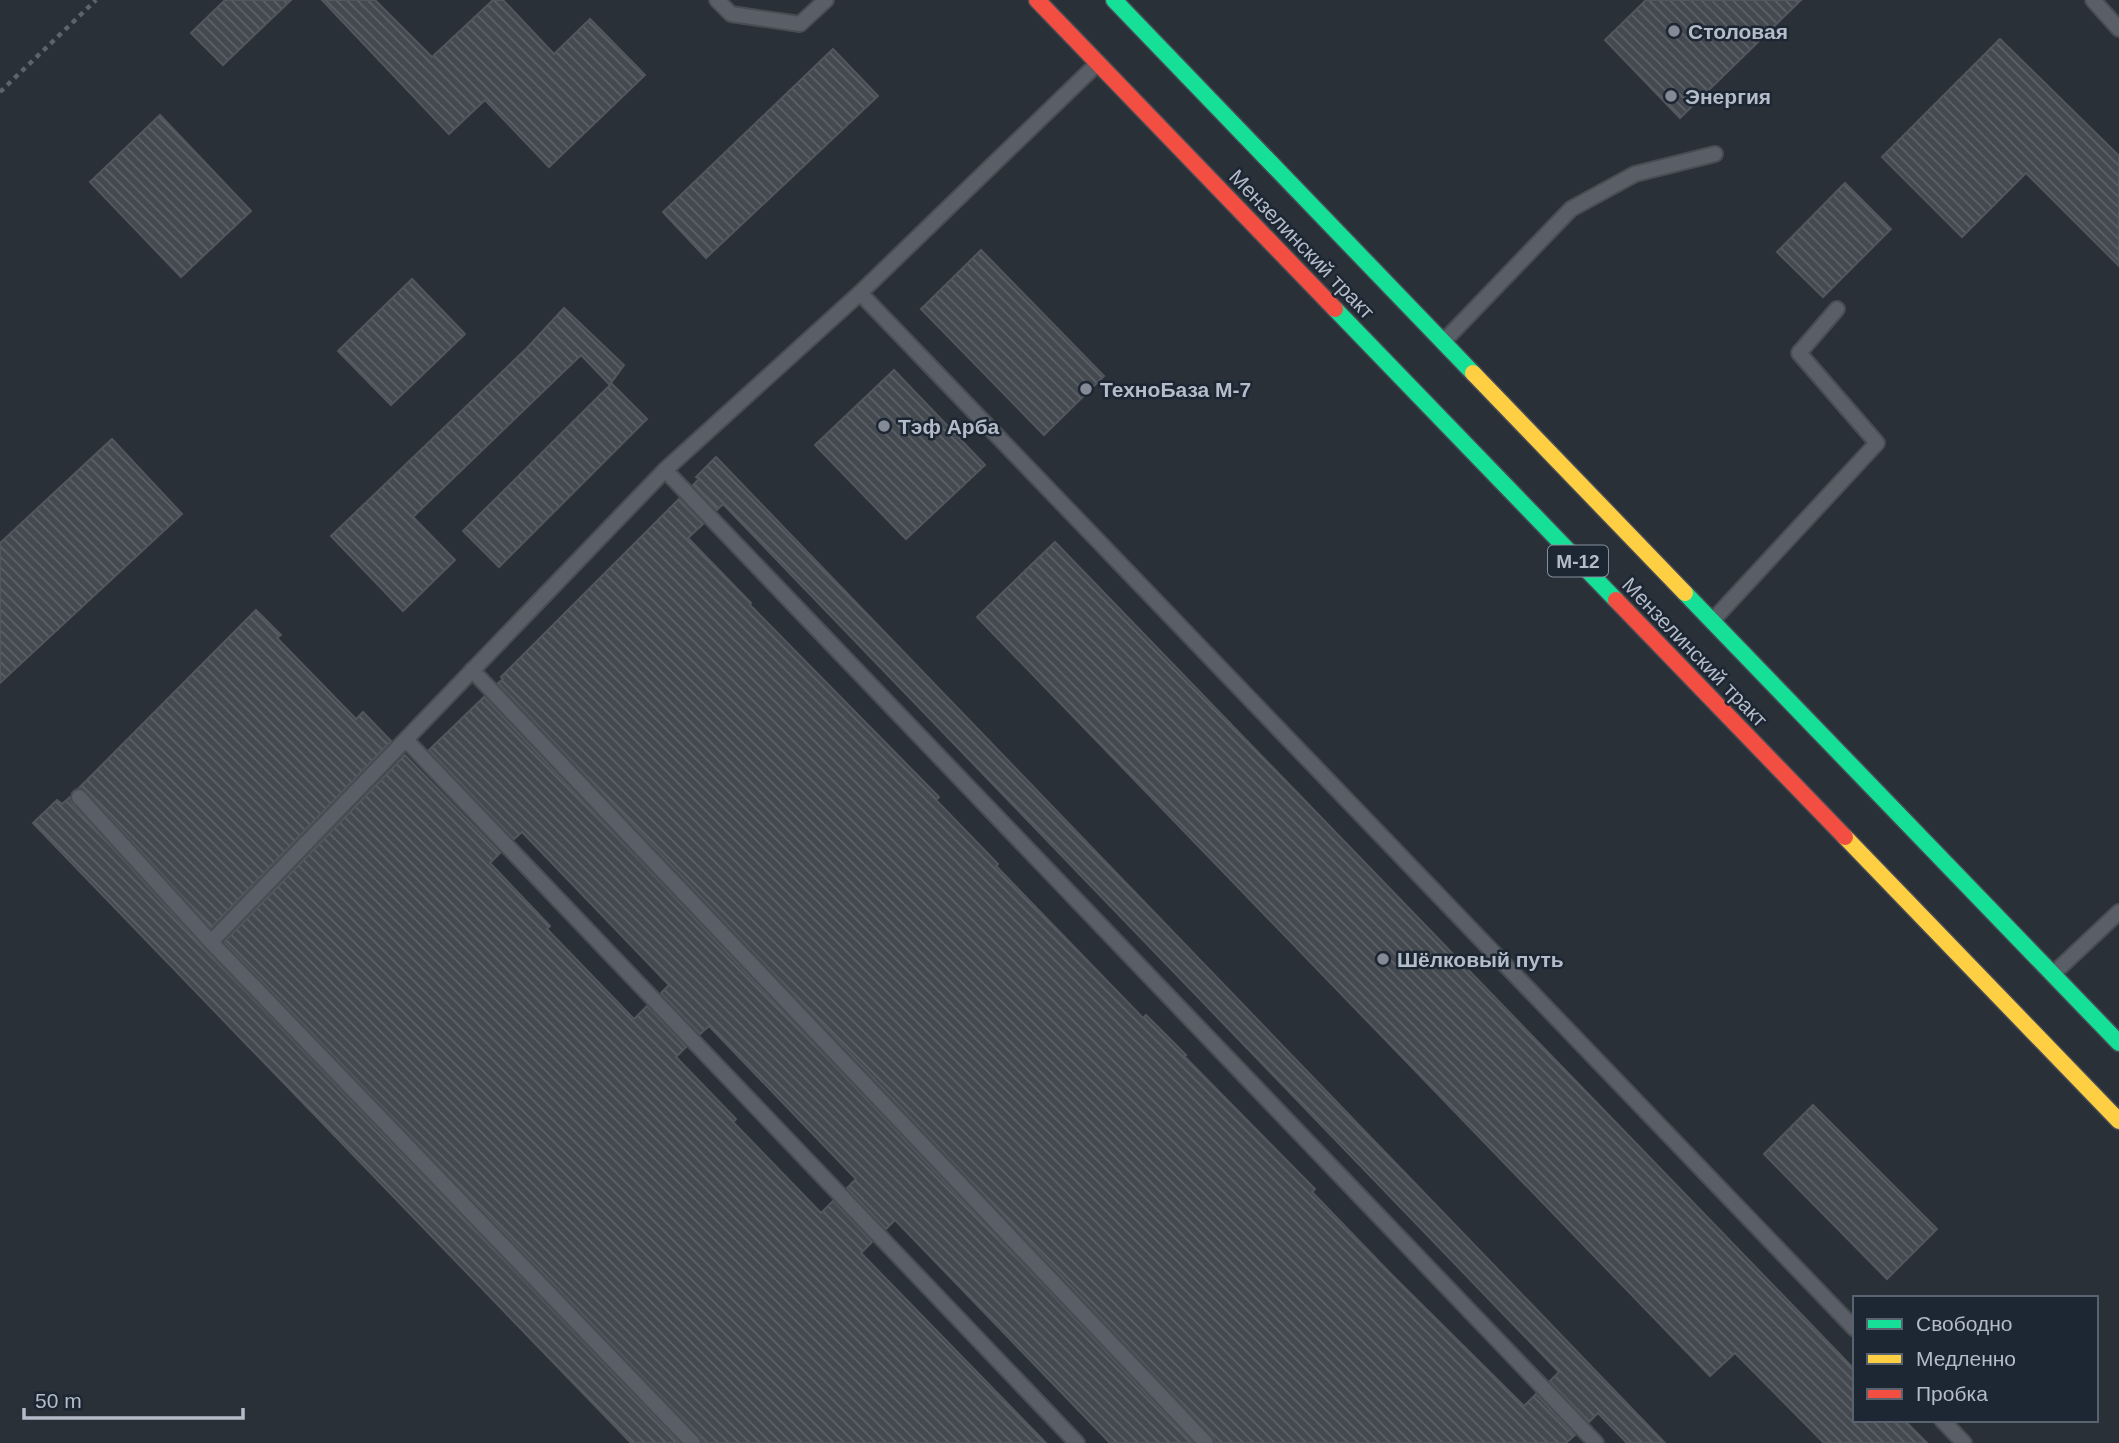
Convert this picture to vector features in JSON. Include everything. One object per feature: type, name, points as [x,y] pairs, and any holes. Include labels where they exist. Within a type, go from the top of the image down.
[{"type":"main road","name":"Мензелинский тракт","points":[[1037,0],[2119,1121]]},
{"type":"main road","name":"Мензелинский тракт","points":[[1114,0],[2119,1043]]},
{"type":"main road","points":[[1881,875],[1871,847],[1879,833],[1892,825],[1920,834]]},
{"type":"lane","points":[[717,0],[731,14],[800,24],[826,0]]},
{"type":"lane","points":[[2093,0],[2119,29]]},
{"type":"lane","points":[[211,942],[665,471],[860,293],[1098,63]]},
{"type":"lane","points":[[1444,341],[1571,209],[1635,174],[1715,153]]},
{"type":"lane","points":[[860,293],[1853,1327]]},
{"type":"lane","points":[[1713,620],[1877,443],[1799,352],[1837,309]]},
{"type":"lane","points":[[665,471],[1596,1443]]},
{"type":"lane","points":[[472,670],[1206,1443]]},
{"type":"lane","points":[[405,740],[1077,1443]]},
{"type":"lane","points":[[79,797],[211,942],[693,1443]]},
{"type":"lane","points":[[2053,974],[2119,912]]},
{"type":"lane","points":[[1944,1422],[1964,1443]]},
{"type":"path","points":[[0,92],[96,0]]},
{"type":"building","points":[[225,0],[291,0],[223,65],[191,33]]},
{"type":"building","points":[[322,0],[375,0],[432,57],[493,0],[503,0],[554,54],[590,19],[645,75],[549,167],[485,100],[449,134]]},
{"type":"building","points":[[1646,0],[1801,0],[1680,118],[1605,40]]},
{"type":"building","points":[[2000,39],[2119,156],[2119,266],[2026,173],[1962,237],[1882,157]]},
{"type":"building","points":[[833,49],[878,96],[706,258],[663,212]]},
{"type":"building","points":[[160,115],[251,211],[181,277],[90,182]]},
{"type":"building","points":[[1845,183],[1891,229],[1823,297],[1777,252]]},
{"type":"building","points":[[981,250],[1104,376],[1044,435],[921,309]]},
{"type":"building","points":[[412,279],[465,334],[391,405],[338,351]]},
{"type":"building","points":[[564,308],[624,365],[611,383],[647,419],[499,567],[463,531],[610,385],[581,355],[413,517],[455,560],[403,611],[331,536],[527,348]]},
{"type":"building","points":[[894,370],[985,465],[906,539],[815,445]]},
{"type":"building","points":[[112,439],[182,514],[0,683],[0,543]]},
{"type":"building","points":[[716,457],[1665,1443],[1627,1443],[1598,1413],[1589,1422],[1550,1381],[1559,1372],[723,504],[717,510],[693,485],[699,479],[696,477]]},
{"type":"building","points":[[679,499],[703,524],[688,538],[750,605],[939,797],[936,800],[998,864],[996,866],[1143,1018],[1146,1015],[1186,1055],[1184,1056],[1315,1189],[1312,1192],[1524,1406],[1536,1394],[1575,1435],[1566,1443],[1215,1443],[1213,1436],[498,683]]},
{"type":"building","name":"Шёлковый путь","points":[[1055,542],[1853,1368],[1853,1422],[1906,1422],[1927,1443],[1824,1443],[1735,1353],[1710,1376],[977,617]]},
{"type":"building","points":[[256,610],[281,635],[277,638],[356,719],[363,712],[391,741],[211,928],[86,791],[79,788]]},
{"type":"building","points":[[484,697],[1193,1443],[1110,1443],[895,1220],[886,1229],[847,1188],[856,1179],[709,1026],[700,1034],[661,993],[669,985],[522,832],[514,839],[429,750]]},
{"type":"building","points":[[405,755],[500,853],[490,863],[550,926],[547,929],[634,1019],[647,1006],[686,1047],[676,1057],[736,1119],[733,1122],[821,1213],[833,1201],[872,1242],[861,1253],[1046,1443],[702,1443],[700,1436],[224,942]]},
{"type":"building","points":[[70,797],[72,803],[204,948],[680,1443],[631,1443],[33,823],[57,800],[62,804]]},
{"type":"building","points":[[1813,1105],[1937,1229],[1887,1279],[1764,1154]]},
{"type":"traffic: fast","points":[[1114,0],[1473,373]]},
{"type":"traffic: fast","points":[[1335,309],[1616,600]]},
{"type":"traffic: fast","points":[[1685,593],[2119,1043]]},
{"type":"traffic: slow","points":[[1473,373],[1685,593]]},
{"type":"traffic: slow","points":[[1845,837],[2119,1121]]},
{"type":"traffic: jam","points":[[1037,0],[1335,309]]},
{"type":"traffic: jam","points":[[1616,600],[1845,837]]},
{"type":"place","name":"Столовая","points":[[1674,31]]},
{"type":"place","name":"Энергия","points":[[1671,96]]},
{"type":"place","name":"ТехноБаза М-7","points":[[1086,389]]},
{"type":"place","name":"Тэф Арба","points":[[884,426]]},
{"type":"place","name":"Шёлковый путь","points":[[1383,959]]}]
